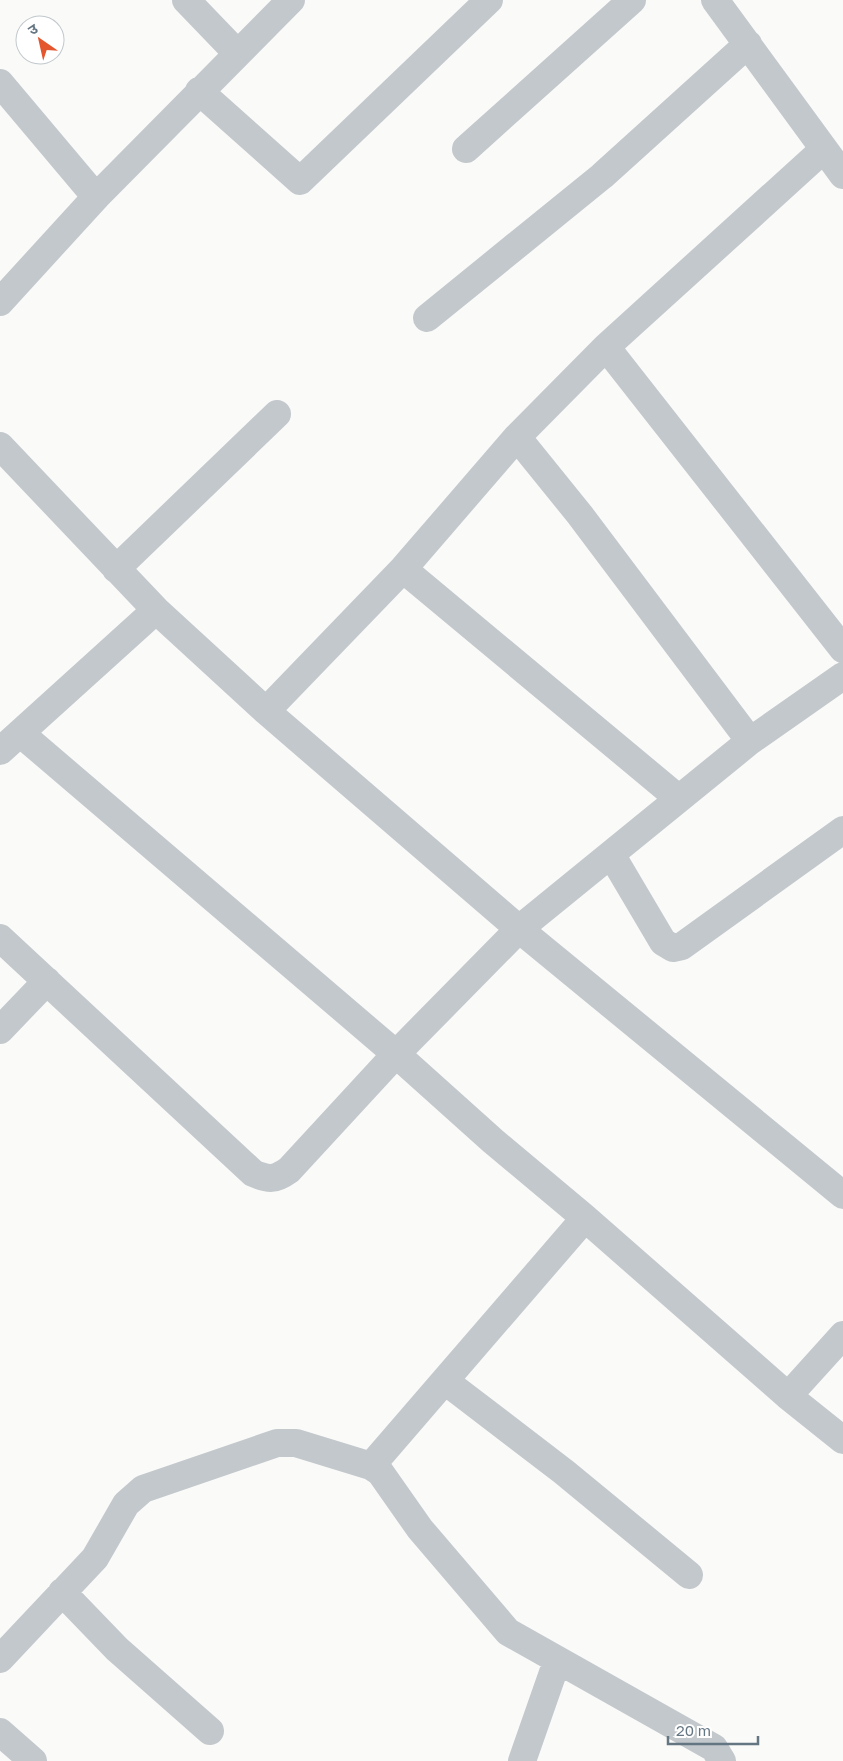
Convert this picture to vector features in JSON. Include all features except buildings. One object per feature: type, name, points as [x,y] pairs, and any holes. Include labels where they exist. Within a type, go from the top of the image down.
[{"type":"street","points":[[186,0],[237,53]]},
{"type":"street","points":[[0,302],[96,197],[291,0]]},
{"type":"street","points":[[199,91],[300,181],[489,0]]},
{"type":"street","points":[[466,149],[632,0]]},
{"type":"street","points":[[715,0],[843,175]]},
{"type":"street","points":[[427,318],[602,176],[748,44]]},
{"type":"street","points":[[1,85],[96,197]]},
{"type":"street","points":[[266,711],[403,569],[517,437],[606,347],[824,149]]},
{"type":"street","points":[[606,347],[843,649]]},
{"type":"street","points":[[116,569],[277,414]]},
{"type":"street","points":[[517,437],[580,515],[750,741]]},
{"type":"street","points":[[0,446],[156,610],[266,711],[519,930],[838,1182]]},
{"type":"street","points":[[403,569],[678,798]]},
{"type":"street","points":[[0,751],[156,610]]},
{"type":"street","points":[[0,938],[253,1173],[266,1179],[277,1178],[290,1170],[396,1054],[519,930],[750,741],[843,676]]},
{"type":"street","points":[[20,733],[396,1054],[493,1142],[585,1218],[788,1396],[843,1440]]},
{"type":"street","points":[[611,854],[663,942],[674,948],[682,946],[843,830]]},
{"type":"street","points":[[0,1030],[47,981]]},
{"type":"street","points":[[371,1466],[585,1218]]},
{"type":"street","points":[[788,1396],[843,1335]]},
{"type":"street","points":[[446,1381],[564,1472],[689,1575]]},
{"type":"street","points":[[0,1659],[95,1558],[126,1504],[143,1490],[155,1484],[287,1441],[371,1466],[380,1472],[420,1529],[503,1628],[557,1661],[714,1748],[722,1761]]},
{"type":"street","points":[[62,1592],[117,1649],[210,1731]]},
{"type":"street","points":[[522,1761],[557,1661]]},
{"type":"street","points":[[0,1732],[33,1761]]}]
